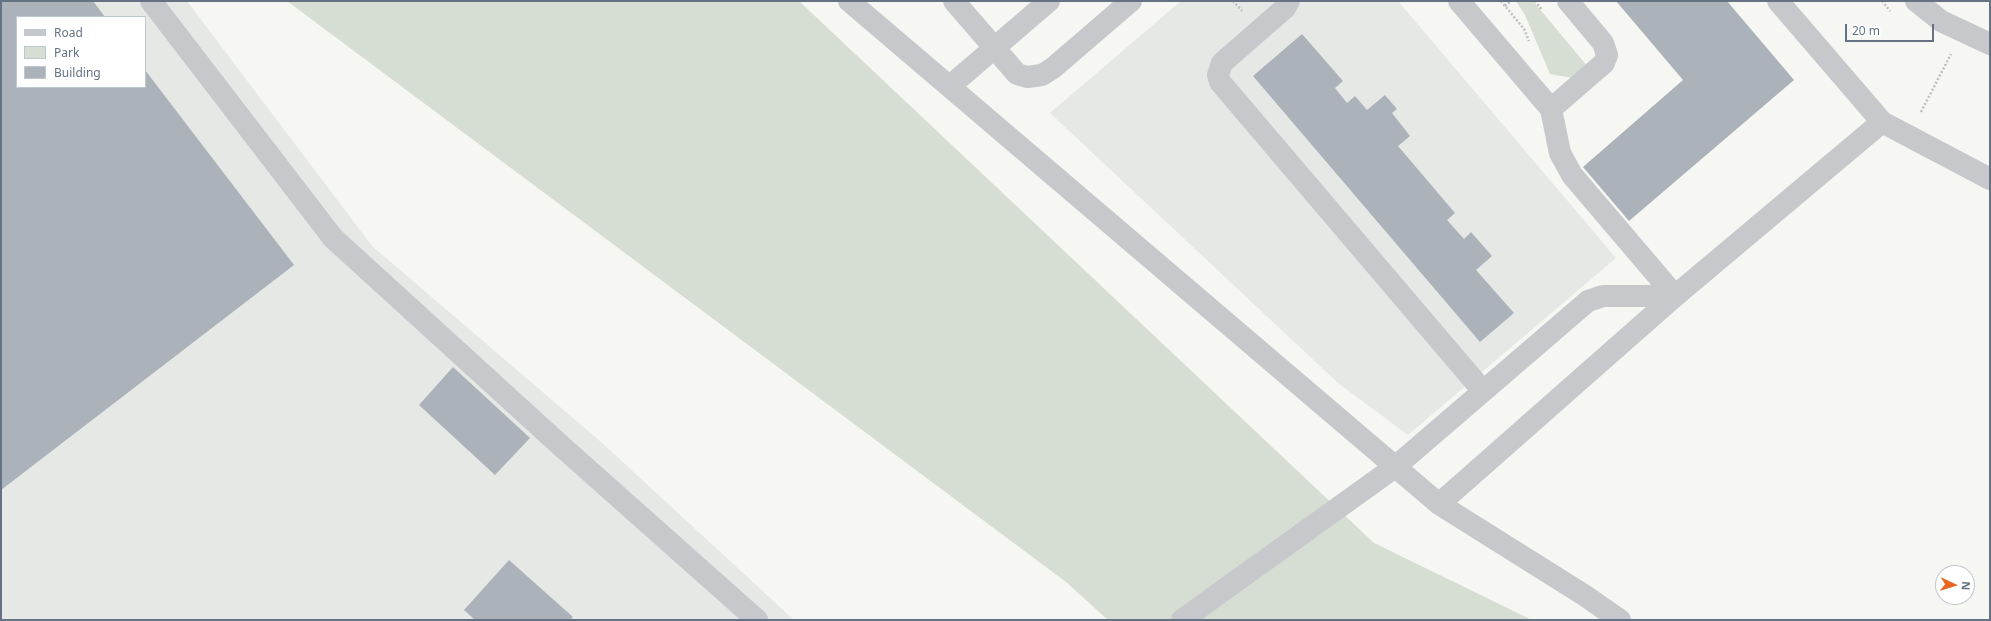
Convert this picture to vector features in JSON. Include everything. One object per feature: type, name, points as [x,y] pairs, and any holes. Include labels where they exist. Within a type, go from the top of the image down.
[{"type":"street","points":[[151,1],[333,238],[559,444],[757,620]]},
{"type":"street","points":[[849,1],[1439,504],[1584,595],[1620,620]]},
{"type":"street","points":[[954,1],[1017,74],[1027,77],[1042,75],[1131,1]]},
{"type":"street","points":[[950,86],[1050,1]]},
{"type":"street","points":[[1289,1],[1285,8],[1222,63],[1218,75],[1220,82],[1483,391]]},
{"type":"street","points":[[1459,1],[1551,109],[1560,153],[1564,164],[1572,175],[1675,296]]},
{"type":"street","points":[[1551,109],[1604,63],[1607,55],[1603,43],[1568,1]]},
{"type":"street","points":[[1778,1],[1882,122],[1990,179]]},
{"type":"street","points":[[1916,1],[1941,20],[1990,44]]},
{"type":"street","points":[[1439,504],[1675,296],[1882,122]]},
{"type":"street","points":[[1182,620],[1395,467],[1588,301],[1603,296],[1675,296]]},
{"type":"path","points":[[1505,6],[1511,1]]},
{"type":"path","points":[[1908,135],[1963,32]]},
{"type":"shaded area","points":[[1,1],[187,1],[372,246],[601,442],[794,620],[1,620]]},
{"type":"shaded area","points":[[1181,1],[1398,1],[1616,258],[1408,435],[1338,383],[1050,113]]},
{"type":"green space","points":[[287,1],[799,1],[1374,543],[1532,620],[1108,620],[1066,582]]},
{"type":"green space","points":[[1516,1],[1533,1],[1588,67],[1572,78],[1550,74],[1525,15]]},
{"type":"building","points":[[1,1],[93,1],[104,16],[16,16],[16,88],[146,88],[146,71],[294,265],[1,490]]},
{"type":"building","points":[[1616,1],[1727,1],[1794,80],[1629,221],[1583,167],[1683,80]]},
{"type":"building","points":[[1302,34],[1343,81],[1335,88],[1347,103],[1355,96],[1367,110],[1385,95],[1397,109],[1392,113],[1410,136],[1398,146],[1455,213],[1447,220],[1464,239],[1471,232],[1492,256],[1476,270],[1514,313],[1480,342],[1253,76]]},
{"type":"building","points":[[453,367],[530,438],[495,475],[419,405]]},
{"type":"building","points":[[509,560],[573,617],[570,620],[475,620],[464,610]]}]
